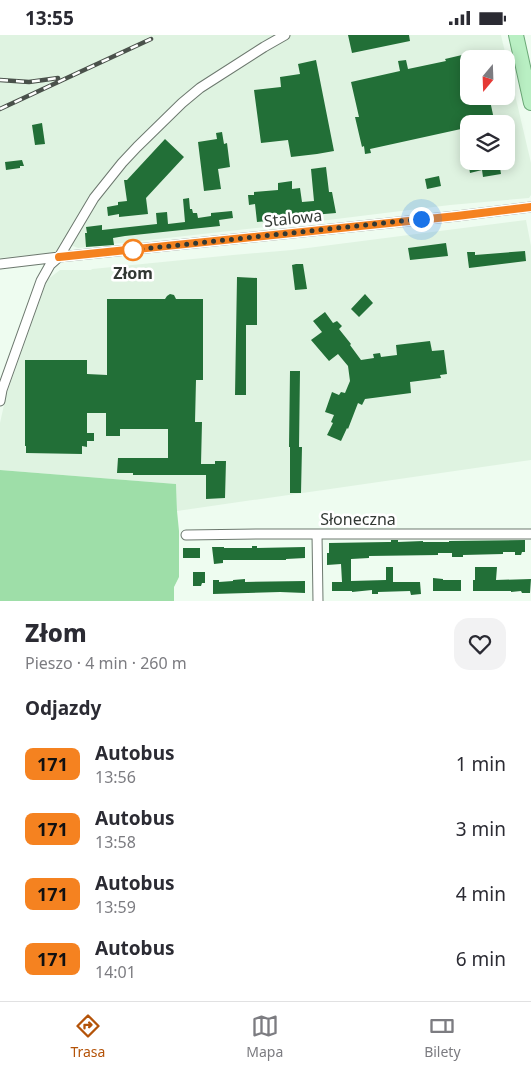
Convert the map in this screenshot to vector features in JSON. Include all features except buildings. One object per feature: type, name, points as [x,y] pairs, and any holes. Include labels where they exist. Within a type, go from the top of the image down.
[{"type":"main road","points":[[516,35],[531,103]]},
{"type":"street","points":[[0,401],[2,390],[41,281],[50,265],[59,257],[89,205],[104,184],[122,163],[182,103],[200,89],[285,35]]},
{"type":"street","name":"Stalowa","points":[[0,264],[531,207]]},
{"type":"street","name":"Słoneczna","points":[[186,535],[531,533]]},
{"type":"street","points":[[317,534],[318,601]]},
{"type":"shaded area","points":[[0,35],[501,35],[505,50],[460,50],[460,105],[515,105],[515,95],[531,163],[531,195],[529,198],[450,205],[78,248],[73,246],[58,252],[0,258]]},
{"type":"shaded area","points":[[526,220],[531,246],[531,460],[177,511],[176,484],[0,470],[0,423],[6,396],[47,280],[60,270],[91,270],[292,250]]},
{"type":"green space","points":[[0,470],[176,484],[179,577],[174,587],[174,601],[0,601]]},
{"type":"railway","points":[[0,109],[151,39]]},
{"type":"railway","points":[[0,80],[29,82],[58,78]]},
{"type":"bus line","name":"171","points":[[59,257],[531,207]]},
{"type":"place","name":"Złom","points":[[133,250]]},
{"type":"route","points":[[133,250],[421,219]]}]
